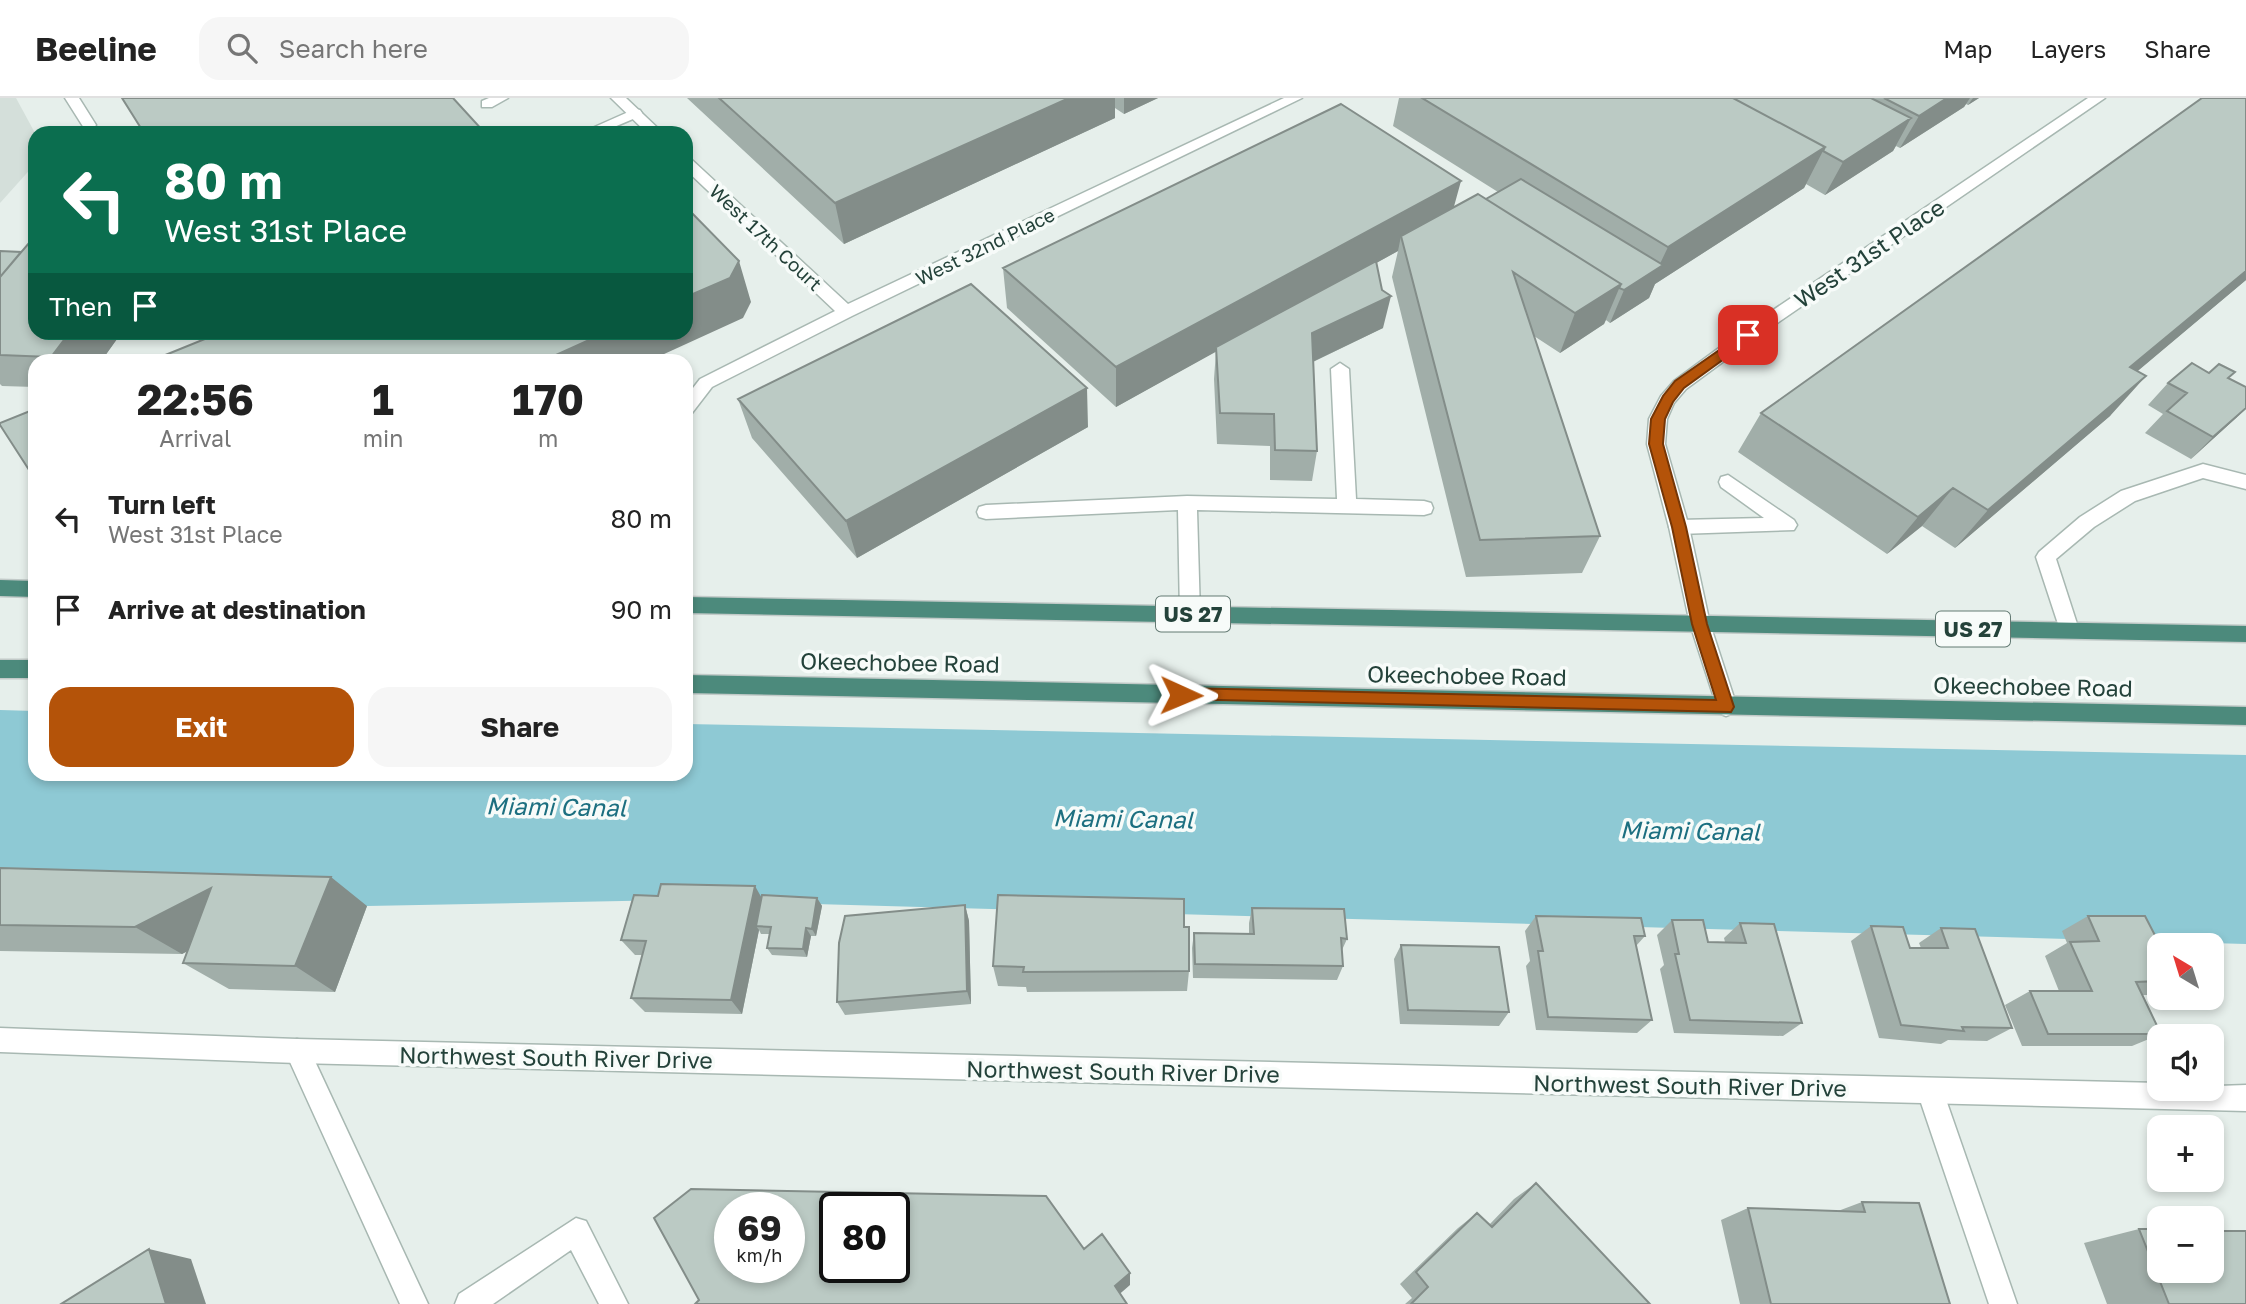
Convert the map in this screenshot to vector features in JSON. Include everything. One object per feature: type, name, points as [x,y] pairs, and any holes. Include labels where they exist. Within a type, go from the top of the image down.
[{"type":"highway","points":[[0,588],[28,589]]},
{"type":"highway","name":"US 27","points":[[693,605],[2246,634]]},
{"type":"highway","points":[[0,668],[28,669]]},
{"type":"highway","name":"Okeechobee Road","points":[[693,684],[2246,716]]},
{"type":"street","points":[[72,98],[89,125]]},
{"type":"street","points":[[486,104],[501,98]]},
{"type":"street","points":[[618,98],[649,126]]},
{"type":"street","name":"West 32nd Place","points":[[693,400],[706,383],[846,312],[1295,98]]},
{"type":"street","name":"West 31st Place","points":[[1726,707],[1700,624],[1679,527],[1656,444],[1658,419],[1667,400],[1680,385],[1748,335],[2098,98]]},
{"type":"street","points":[[604,126],[635,113]]},
{"type":"street","name":"West 17th Court","points":[[693,169],[846,312]]},
{"type":"street","points":[[1340,369],[1348,506]]},
{"type":"street","points":[[2069,631],[2046,557],[2087,522],[2128,496],[2203,471],[2246,482]]},
{"type":"street","points":[[1679,527],[1787,525],[1728,482]]},
{"type":"street","points":[[1187,503],[1191,614]]},
{"type":"street","points":[[986,512],[1187,503],[1424,508]]},
{"type":"street","name":"Northwest South River Drive","points":[[1,1042],[2246,1098]]},
{"type":"street","points":[[297,1051],[414,1304]]},
{"type":"street","points":[[1930,1091],[2003,1304]]},
{"type":"street","points":[[469,1304],[576,1231],[614,1304]]},
{"type":"shaded area","points":[[0,98],[16,98],[31,126],[28,126],[28,172],[0,203]]},
{"type":"water","name":"Miami Canal","points":[[0,710],[28,711],[28,781],[693,781],[693,724],[2246,755],[2246,944],[2224,943],[2224,933],[2147,933],[2147,941],[673,900],[367,906],[0,896]]},
{"type":"building","points":[[122,98],[453,98],[479,126],[140,126]]},
{"type":"building","points":[[719,98],[1069,98],[835,203]]},
{"type":"building","points":[[1422,98],[1733,98],[1825,147],[1668,247]]},
{"type":"building","points":[[1733,98],[1871,98],[1911,118],[1843,162],[1823,151],[1825,147]]},
{"type":"building","points":[[1884,98],[1947,98],[1919,116]]},
{"type":"building","points":[[2202,98],[2246,98],[2246,271],[2130,367],[2146,376],[1988,510],[1953,488],[1918,517],[1761,413]]},
{"type":"building","points":[[1341,104],[1461,181],[1116,367],[1003,268]]},
{"type":"building","points":[[1521,179],[1663,265],[1624,290],[1619,288],[1621,284],[1486,199]]},
{"type":"building","points":[[1478,194],[1621,284],[1575,313],[1513,272],[1600,536],[1480,540],[1401,236]]},
{"type":"building","points":[[693,214],[739,261],[730,278],[693,294]]},
{"type":"building","points":[[28,244],[28,340],[64,340],[53,354],[0,355],[0,277]]},
{"type":"building","points":[[0,251],[21,252],[0,277]]},
{"type":"building","points":[[1376,261],[1382,290],[1391,296],[1312,333],[1317,451],[1275,450],[1274,414],[1220,413],[1216,347]]},
{"type":"building","points":[[971,284],[1087,388],[846,521],[738,399]]},
{"type":"building","points":[[202,340],[589,340],[558,354],[168,354]]},
{"type":"building","points":[[2192,363],[2209,373],[2219,364],[2235,372],[2228,378],[2246,387],[2246,408],[2213,437],[2167,411],[2187,393],[2168,383]]},
{"type":"building","points":[[28,412],[28,468],[0,425]]},
{"type":"building","points":[[0,868],[331,877],[295,966],[183,963],[211,888],[135,927],[0,925]]},
{"type":"building","points":[[661,884],[755,886],[731,1000],[631,998],[646,941],[621,940],[634,895],[658,896]]},
{"type":"building","points":[[762,895],[817,898],[812,929],[806,928],[803,949],[767,948],[771,927],[756,926]]},
{"type":"building","points":[[998,895],[1184,899],[1184,927],[1189,927],[1189,971],[1023,972],[1024,967],[993,966]]},
{"type":"building","points":[[965,905],[967,991],[837,1002],[839,943],[845,916]]},
{"type":"building","points":[[1252,908],[1344,909],[1347,939],[1341,938],[1343,966],[1195,964],[1194,933],[1254,934]]},
{"type":"building","points":[[1536,916],[1641,918],[1645,936],[1634,936],[1652,1020],[1548,1017],[1538,951],[1543,951]]},
{"type":"building","points":[[2088,916],[2145,916],[2154,933],[2147,933],[2147,982],[2136,982],[2147,1010],[2156,1024],[2147,1024],[2147,1034],[2048,1034],[2030,991],[2092,991],[2070,942],[2099,941]]},
{"type":"building","points":[[1672,920],[1703,920],[1708,942],[1746,943],[1740,923],[1774,924],[1802,1023],[1690,1020],[1675,954],[1679,954]]},
{"type":"building","points":[[1871,926],[1903,927],[1910,948],[1948,948],[1941,928],[1975,929],[2012,1028],[1962,1027],[1964,1031],[1901,1025]]},
{"type":"building","points":[[1401,945],[1499,947],[1509,1012],[1408,1010]]},
{"type":"building","points":[[1536,1183],[1650,1304],[1411,1304],[1428,1287],[1416,1272],[1477,1213],[1492,1227]]},
{"type":"building","points":[[691,1189],[843,1192],[819,1192],[819,1283],[910,1283],[910,1193],[1046,1196],[1084,1249],[1102,1234],[1130,1273],[1115,1286],[1127,1304],[695,1304],[699,1300],[654,1218]]},
{"type":"building","points":[[1862,1202],[1919,1203],[1950,1304],[1771,1304],[1748,1208],[1865,1212]]},
{"type":"building","points":[[2139,1229],[2147,1229],[2147,1249]]},
{"type":"building","points":[[2224,1231],[2246,1231],[2246,1304],[2169,1304],[2161,1283],[2224,1283]]},
{"type":"building","points":[[149,1249],[166,1304],[61,1304]]},
{"type":"route","points":[[1181,695],[1726,707],[1700,624],[1679,527],[1656,444],[1658,419],[1667,400],[1696,372],[1748,335]]}]
